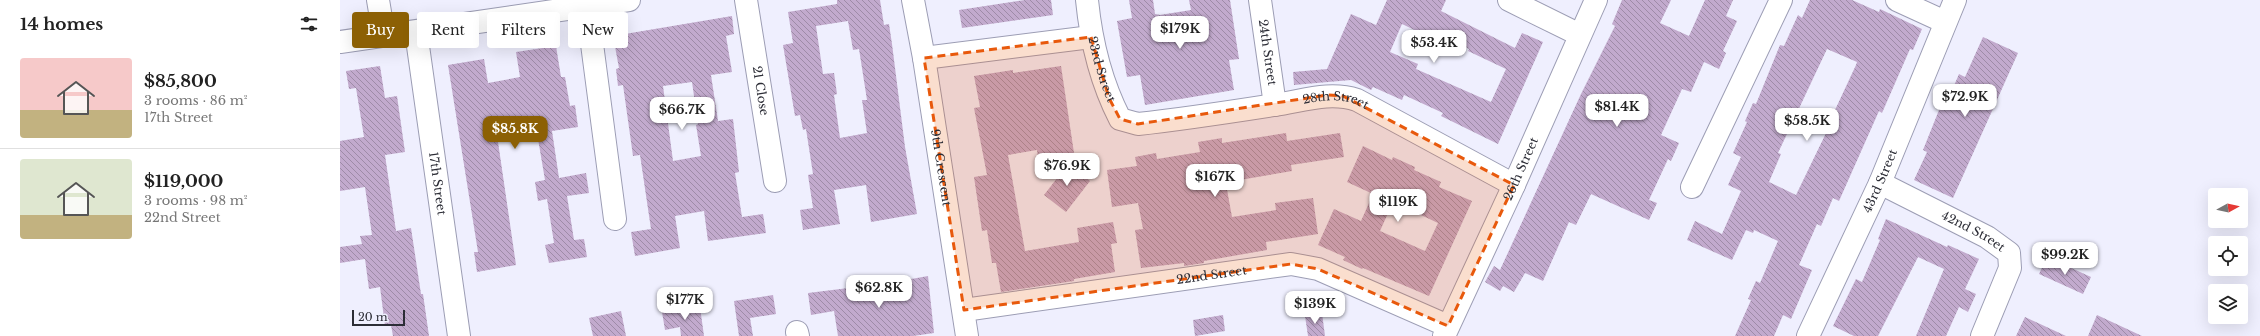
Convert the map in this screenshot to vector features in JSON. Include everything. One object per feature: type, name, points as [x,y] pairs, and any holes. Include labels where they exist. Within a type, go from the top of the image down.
[{"type":"street","points":[[378,0],[380,12]]},
{"type":"street","points":[[409,33],[556,5],[587,6],[629,0]]},
{"type":"street","name":"21 Close","points":[[746,0],[775,181]]},
{"type":"street","name":"9th Crescent","points":[[912,0],[924,58],[967,336]]},
{"type":"street","name":"23rd Street","points":[[1087,0],[1091,37],[1109,98],[1120,118],[1138,124]]},
{"type":"street","name":"24th Street","points":[[1260,0],[1275,105]]},
{"type":"street","points":[[1509,0],[1580,35]]},
{"type":"street","name":"26th Street","points":[[1446,331],[1514,185],[1596,0]]},
{"type":"street","points":[[1692,187],[1781,0]]},
{"type":"street","points":[[1897,0],[1945,22]]},
{"type":"street","name":"43rd Street","points":[[1808,336],[1880,183],[1955,0]]},
{"type":"street","points":[[587,6],[615,219]]},
{"type":"street","name":"17th Street","points":[[416,32],[459,336]]},
{"type":"street","points":[[924,58],[1091,37]]},
{"type":"street","points":[[340,42],[352,40]]},
{"type":"street","name":"28th Street","points":[[1138,124],[1275,105],[1327,95],[1343,96],[1357,100],[1514,185]]},
{"type":"street","name":"42nd Street","points":[[1880,183],[1987,237],[2008,253],[2010,268],[1982,336]]},
{"type":"street","name":"22nd Street","points":[[964,310],[1291,264],[1318,269],[1446,331]]},
{"type":"highlighted area","points":[[1091,37],[1109,98],[1120,119],[1138,124],[1327,95],[1343,96],[1514,185],[1448,326],[1318,269],[1291,264],[964,310],[924,58]]},
{"type":"building","points":[[837,0],[880,0],[884,25],[889,24],[905,147],[917,214],[871,222],[866,185],[834,190],[840,224],[803,230],[800,210],[813,208],[808,175],[813,174],[806,129],[803,130],[800,115],[795,116],[783,45],[793,43],[788,12],[837,4]],"holes":[[[848,21],[853,50],[859,49],[867,100],[862,100],[867,133],[840,138],[834,95],[837,94],[834,73],[823,74],[816,26]]]},
{"type":"building","points":[[1025,0],[1051,0],[1053,15],[962,28],[959,10]]},
{"type":"building","points":[[1129,0],[1153,0],[1155,14],[1160,15],[1191,10],[1189,0],[1230,0],[1239,59],[1229,60],[1234,90],[1145,105],[1140,75],[1127,77],[1117,21],[1132,18]]},
{"type":"building","points":[[1387,0],[1446,0],[1441,11],[1515,48],[1522,33],[1543,42],[1498,144],[1441,116],[1443,113],[1404,95],[1402,100],[1373,87],[1371,90],[1351,80],[1294,85],[1293,72],[1327,69],[1351,14],[1376,25]],"holes":[[[1402,24],[1429,37],[1432,32],[1469,49],[1468,51],[1506,69],[1491,102],[1416,69],[1418,64],[1390,52]]]},
{"type":"building","points":[[1622,0],[1671,0],[1660,23],[1689,36],[1705,0],[1733,0],[1726,16],[1737,21],[1723,51],[1726,53],[1719,69],[1704,62],[1691,92],[1682,89],[1661,135],[1679,143],[1671,161],[1668,159],[1649,200],[1657,203],[1649,220],[1591,194],[1576,225],[1569,222],[1543,281],[1525,273],[1514,292],[1503,286],[1500,291],[1485,282],[1494,266],[1500,270],[1581,94],[1615,26],[1612,24]]},
{"type":"building","points":[[1810,0],[1852,0],[1879,12],[1880,9],[1922,29],[1913,50],[1910,49],[1882,113],[1879,111],[1839,201],[1833,198],[1821,226],[1817,224],[1799,265],[1812,270],[1791,319],[1783,315],[1774,336],[1735,336],[1751,300],[1748,299],[1756,281],[1760,283],[1778,241],[1754,230],[1753,233],[1746,230],[1732,260],[1687,240],[1695,221],[1722,234],[1741,191],[1728,185],[1741,157],[1733,153],[1747,122],[1745,121],[1753,103],[1756,104],[1780,45],[1784,46],[1798,15],[1802,18]],"holes":[[[1827,49],[1857,62],[1835,110],[1832,108],[1824,125],[1829,127],[1796,195],[1769,182],[1781,154],[1778,153]]]},
{"type":"building","points":[[732,16],[734,34],[726,36],[732,72],[711,75],[718,121],[733,119],[739,172],[735,173],[742,217],[763,214],[766,233],[708,241],[704,211],[675,216],[680,248],[635,256],[631,232],[651,229],[640,155],[633,156],[623,85],[618,86],[616,69],[619,68],[615,48],[628,48],[628,33]],"holes":[[[692,82],[698,124],[696,125],[701,156],[673,161],[663,86]]]},
{"type":"building","points":[[1983,37],[2018,53],[1953,198],[1914,180],[1927,152],[1923,150],[1943,100],[1947,102],[1959,74],[1965,77]]},
{"type":"building","points":[[543,48],[556,48],[561,77],[565,77],[570,106],[575,105],[578,127],[552,131],[559,178],[586,173],[589,193],[567,196],[574,240],[584,239],[587,257],[549,263],[545,245],[554,243],[547,199],[538,201],[535,182],[545,180],[537,133],[525,135],[525,131],[497,135],[516,265],[477,272],[474,252],[478,252],[448,65],[484,59],[488,83],[520,77],[516,52]]},
{"type":"building","points":[[380,66],[385,98],[397,96],[405,152],[385,155],[396,231],[411,228],[429,336],[393,336],[391,325],[385,326],[380,287],[369,289],[365,259],[340,263],[340,247],[362,244],[360,236],[372,235],[365,187],[340,191],[340,141],[364,137],[356,88],[349,89],[346,71]]},
{"type":"building","points":[[1061,66],[1074,153],[1038,158],[1037,150],[1008,155],[1025,251],[1079,242],[1077,228],[1113,222],[1117,243],[1111,244],[1115,272],[1074,279],[1074,281],[1001,292],[996,263],[992,263],[987,230],[982,231],[974,177],[987,175],[974,108],[980,107],[974,76],[1013,70],[1013,73]]},
{"type":"building","points":[[1286,133],[1287,141],[1340,133],[1344,157],[1291,165],[1292,171],[1228,182],[1226,184],[1232,217],[1276,210],[1275,203],[1313,198],[1318,234],[1266,242],[1267,250],[1204,261],[1204,263],[1184,266],[1184,263],[1141,268],[1135,230],[1143,229],[1138,203],[1112,207],[1107,170],[1137,166],[1135,157],[1156,153],[1157,159],[1200,152],[1198,142],[1222,138],[1222,143]]},
{"type":"building","points":[[1363,146],[1392,160],[1393,157],[1415,167],[1414,170],[1441,182],[1439,187],[1472,201],[1429,296],[1363,268],[1362,269],[1343,260],[1345,257],[1318,245],[1334,209],[1361,221],[1373,194],[1347,182]],"holes":[[[1393,202],[1438,223],[1425,251],[1380,231]]]},
{"type":"building","points":[[1075,155],[1077,170],[1090,181],[1066,212],[1044,195]]},
{"type":"building","points":[[1886,219],[1947,247],[1948,245],[1979,259],[1965,289],[1976,294],[1968,312],[1959,307],[1946,336],[1916,336],[1944,269],[1918,257],[1878,336],[1854,336],[1833,326],[1856,279],[1862,282],[1880,240],[1878,239]]},
{"type":"building","points":[[2047,257],[2091,277],[2083,294],[2039,274]]},
{"type":"building","points":[[928,276],[934,333],[913,336],[838,336],[834,311],[811,315],[808,293],[889,283]]},
{"type":"building","points":[[773,295],[776,314],[750,318],[753,336],[739,336],[734,301]]},
{"type":"building","points":[[700,307],[704,336],[681,336],[680,327],[665,330],[662,312]]},
{"type":"building","points":[[621,311],[626,336],[593,336],[589,318]]},
{"type":"building","points":[[1322,313],[1325,336],[1308,336],[1305,316]]},
{"type":"building","points":[[1223,315],[1225,331],[1195,336],[1193,320]]},
{"type":"building","points":[[2097,315],[2142,336],[2088,336]]},
{"type":"building","points":[[2025,317],[2066,336],[2016,336]]}]
